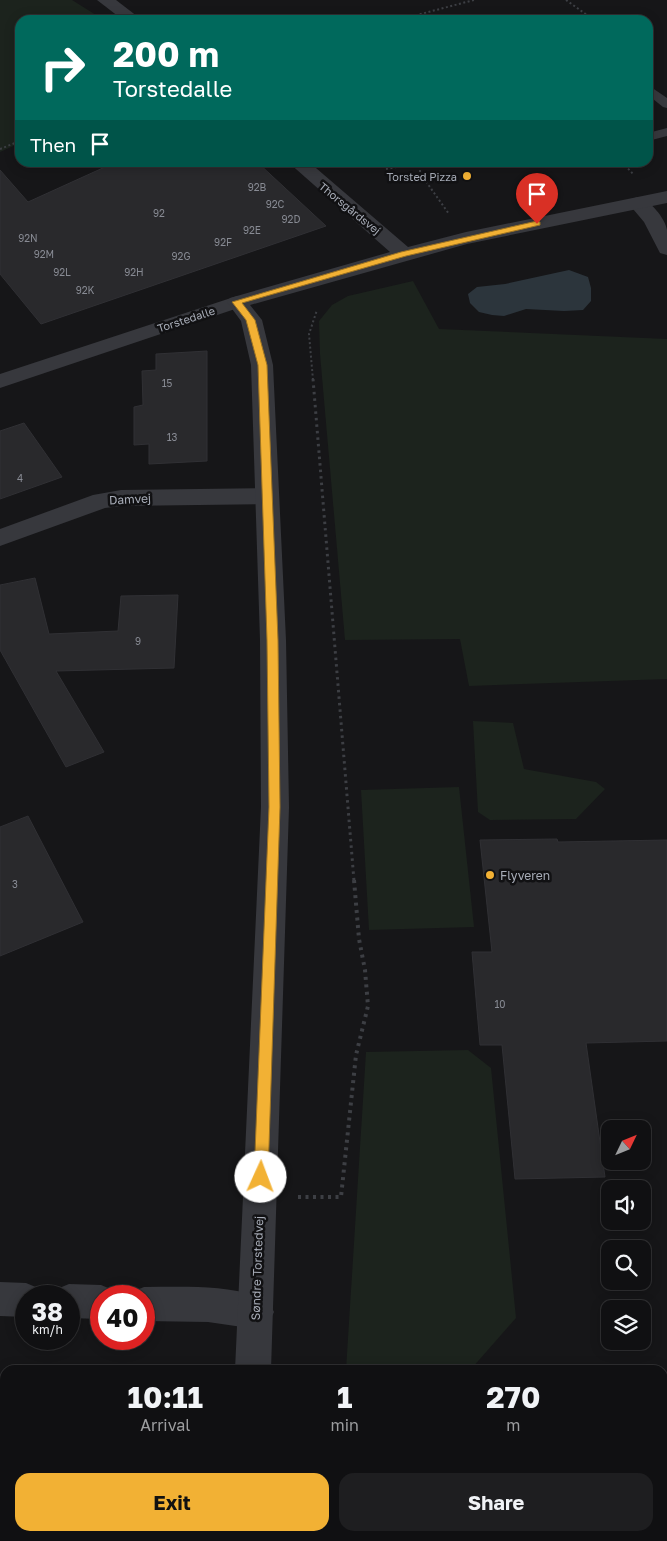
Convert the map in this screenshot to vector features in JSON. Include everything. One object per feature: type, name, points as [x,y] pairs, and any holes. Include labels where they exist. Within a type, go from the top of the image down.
[{"type":"street","points":[[105,0],[127,15]]},
{"type":"street","name":"Thorsgårdsvej","points":[[302,167],[404,254]]},
{"type":"street","name":"Torstedalle","points":[[0,381],[237,302],[404,254],[466,238],[667,197]]},
{"type":"street","points":[[638,203],[653,220],[667,249]]},
{"type":"street","name":"Søndre Torstedvej","points":[[237,302],[251,320],[262,365],[272,640],[274,807],[254,1365]]},
{"type":"street","name":"Damvej","points":[[0,538],[101,500],[159,497],[266,496]]},
{"type":"street","points":[[0,1299],[15,1300]]},
{"type":"street","points":[[155,1304],[208,1305],[256,1312]]},
{"type":"lane","points":[[653,94],[667,104]]},
{"type":"lane","points":[[653,136],[667,132]]},
{"type":"path","points":[[417,15],[474,0]]},
{"type":"path","points":[[566,0],[587,15]]},
{"type":"path","points":[[0,149],[15,143]]},
{"type":"path","points":[[386,169],[396,167]]},
{"type":"path","points":[[260,1196],[341,1197],[356,1055],[368,1006],[365,970],[359,939],[309,334],[315,312],[320,308]]},
{"type":"shaded area","points":[[0,0],[72,0],[96,15],[15,15],[15,145],[0,152]]},
{"type":"shaded area","points":[[569,270],[588,277],[591,288],[591,301],[583,310],[526,309],[504,316],[479,312],[470,303],[468,294],[477,287],[505,284]]},
{"type":"shaded area","points":[[413,281],[439,329],[667,339],[667,679],[469,686],[460,639],[345,640],[320,354],[319,321],[332,305],[348,296]]},
{"type":"shaded area","points":[[473,721],[513,723],[524,769],[596,782],[605,789],[576,819],[490,820],[478,812]]},
{"type":"shaded area","points":[[459,787],[474,927],[369,930],[361,790]]},
{"type":"shaded area","points":[[468,1050],[491,1068],[516,1318],[475,1365],[346,1365],[366,1052]]},
{"type":"building","points":[[105,167],[262,167],[326,226],[41,324],[0,274],[0,170],[28,202]]},
{"type":"building","points":[[207,351],[207,461],[149,464],[149,444],[134,445],[134,407],[143,405],[142,371],[156,370],[156,354]]},
{"type":"building","points":[[24,423],[62,477],[0,499],[0,431]]},
{"type":"building","points":[[35,578],[49,634],[118,631],[121,596],[178,595],[174,668],[56,671],[104,752],[66,767],[0,650],[0,585]]},
{"type":"building","points":[[28,816],[83,922],[0,956],[0,827]]},
{"type":"building","points":[[557,839],[558,842],[667,840],[667,1041],[586,1043],[601,1149],[601,1170],[604,1170],[605,1177],[515,1179],[502,1045],[480,1045],[472,952],[492,952],[480,840]]},
{"type":"place","name":"Torsted Pizza","points":[[467,176]]},
{"type":"place","name":"Flyveren","points":[[490,875]]},
{"type":"route","points":[[261,1177],[274,807],[272,640],[262,365],[251,320],[237,302],[404,254],[466,238],[537,224]]}]
